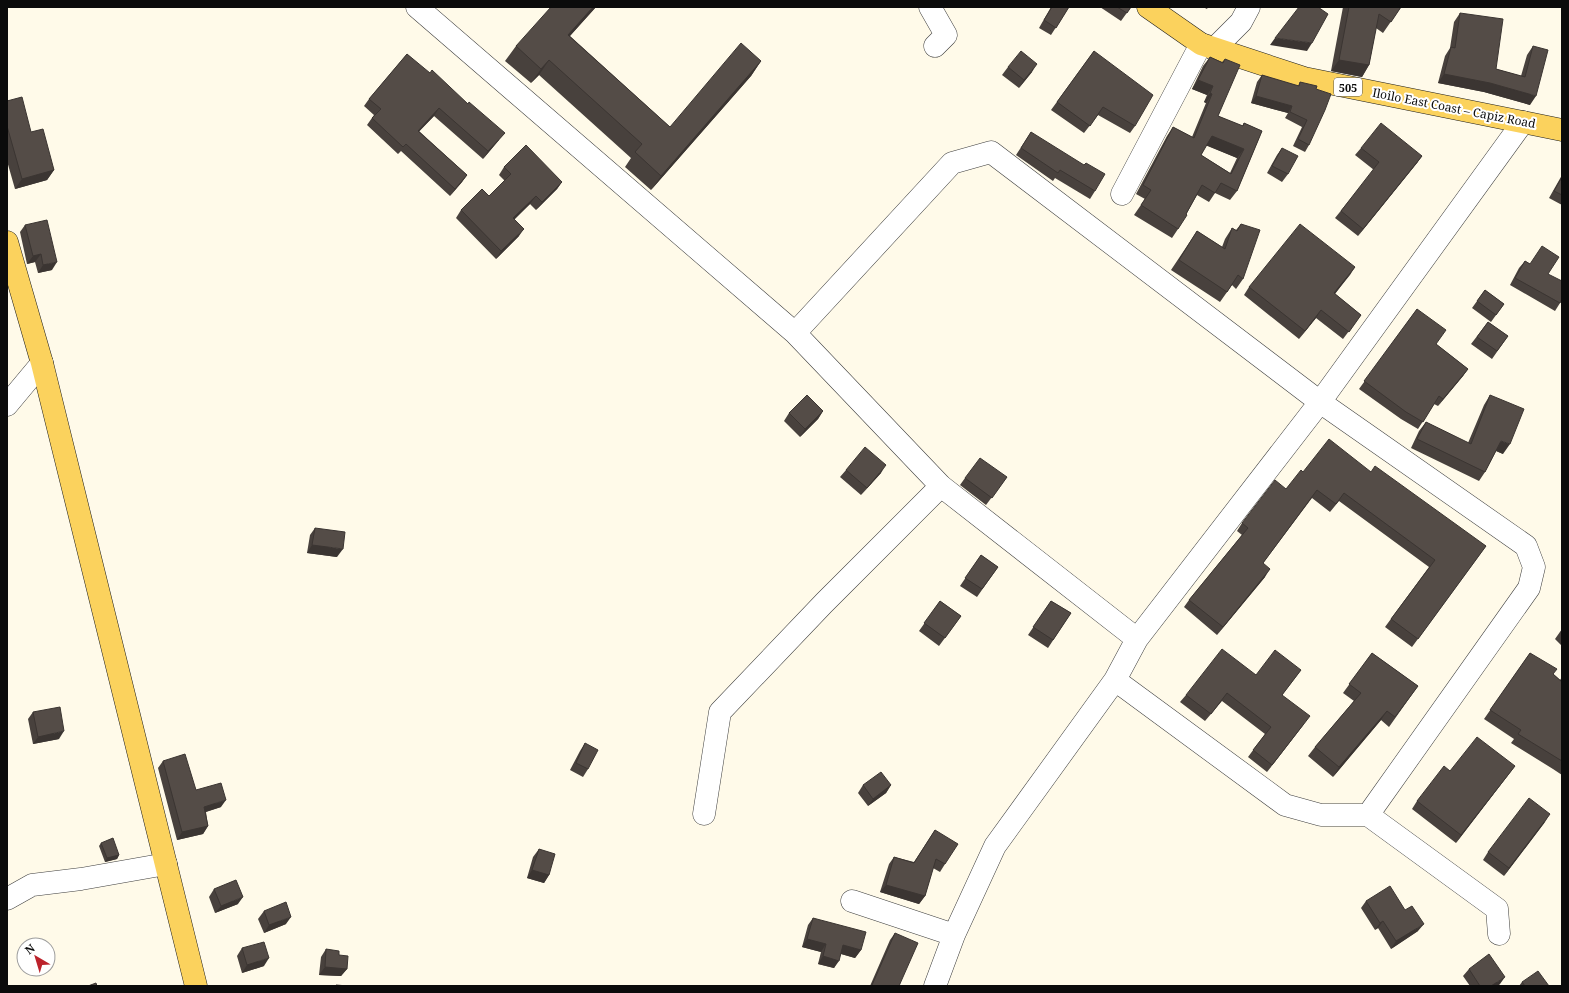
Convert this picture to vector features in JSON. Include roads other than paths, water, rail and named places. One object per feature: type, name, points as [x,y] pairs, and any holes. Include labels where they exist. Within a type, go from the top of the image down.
[{"type":"main road","name":"Iloilo East Coast – Capiz Road","points":[[1148,7],[1208,47],[1304,78],[1562,130]]},
{"type":"main road","points":[[7,242],[42,363],[196,986]]},
{"type":"street","points":[[417,7],[795,334],[941,486],[1137,638]]},
{"type":"street","points":[[930,7],[946,35],[935,46]]},
{"type":"street","points":[[1122,194],[1208,47],[1240,22],[1248,7]]},
{"type":"street","points":[[935,986],[954,935],[995,846],[1115,680],[1137,638],[1320,402],[1523,122]]},
{"type":"street","points":[[795,334],[952,163],[991,152],[1320,402],[1526,546],[1534,567],[1529,588],[1368,815]]},
{"type":"street","points":[[7,405],[42,363]]},
{"type":"street","points":[[704,814],[720,712],[824,603],[941,486]]},
{"type":"street","points":[[1115,680],[1285,805],[1321,815],[1368,815],[1498,909],[1499,934]]},
{"type":"street","points":[[7,899],[32,885],[80,879],[166,864]]},
{"type":"street","points":[[852,901],[954,935]]}]
